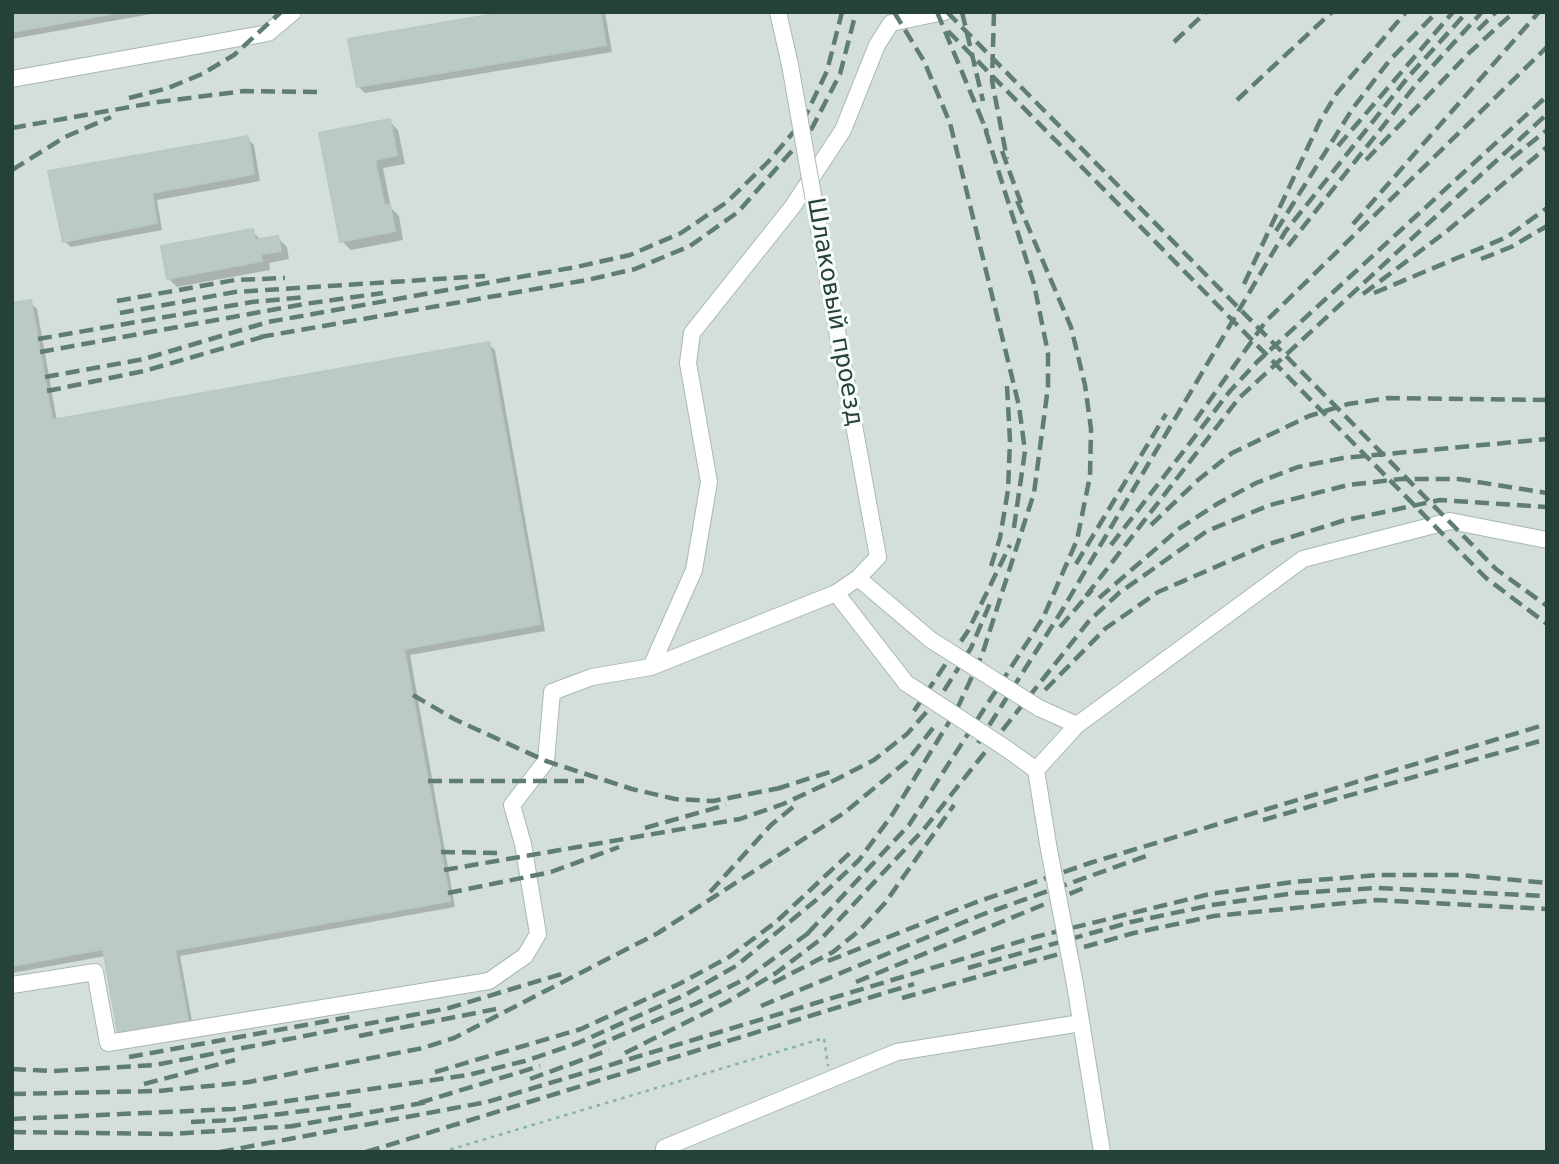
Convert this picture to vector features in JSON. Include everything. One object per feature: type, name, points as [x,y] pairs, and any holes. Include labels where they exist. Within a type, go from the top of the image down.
[{"type":"street","points":[[12,79],[268,33],[293,12]]},
{"type":"street","name":"Шлаковый проезд","points":[[12,985],[95,972],[108,1043],[489,981],[525,956],[538,934],[523,844],[512,805],[546,761],[552,692],[592,677],[651,667],[836,593],[858,578],[878,557],[790,65],[778,12]]},
{"type":"street","points":[[651,667],[694,570],[709,482],[688,363],[692,333],[793,206],[843,130],[877,46],[891,23],[944,12]]},
{"type":"street","points":[[1036,769],[1077,725],[1303,559],[1450,521],[1547,540]]},
{"type":"street","points":[[858,578],[931,640],[1039,708],[1077,725]]},
{"type":"street","points":[[836,593],[906,683],[1036,769],[1102,1152]]},
{"type":"street","points":[[666,1152],[664,1148],[897,1052],[1081,1023]]},
{"type":"path","points":[[442,1152],[824,1038],[831,1080]]},
{"type":"shaded area","points":[[12,12],[1547,12],[1547,1152],[12,1152]]},
{"type":"building","points":[[12,12],[122,12],[12,32]]},
{"type":"building","points":[[506,12],[600,12],[606,45],[357,87],[348,39]]},
{"type":"building","points":[[390,119],[397,155],[375,160],[384,204],[390,205],[395,231],[340,242],[319,133]]},
{"type":"building","points":[[248,136],[254,174],[152,193],[157,223],[63,242],[48,171]]},
{"type":"building","points":[[253,229],[255,240],[278,236],[281,251],[261,254],[262,261],[167,279],[161,246]]},
{"type":"building","points":[[31,300],[52,420],[489,342],[540,624],[404,649],[450,901],[175,950],[188,1021],[118,1033],[103,949],[12,966],[12,303]]},
{"type":"railway","points":[[129,98],[168,88],[202,74],[234,55],[281,12]]},
{"type":"railway","points":[[45,377],[144,359],[268,322],[630,255],[681,233],[727,202],[768,162],[803,121],[827,71],[842,12]]},
{"type":"railway","points":[[260,337],[587,280],[635,269],[690,246],[738,212],[812,128],[840,74],[856,12]]},
{"type":"railway","points":[[894,12],[924,61],[950,123],[1019,406],[1025,451],[1013,534]]},
{"type":"railway","points":[[937,12],[987,132]]},
{"type":"railway","points":[[947,12],[1496,569],[1547,606]]},
{"type":"railway","points":[[962,12],[983,101]]},
{"type":"railway","points":[[994,12],[992,81],[1007,159]]},
{"type":"railway","points":[[1174,42],[1206,12]]},
{"type":"railway","points":[[1237,100],[1332,12]]},
{"type":"railway","points":[[1244,284],[1320,121],[1337,93],[1406,12]]},
{"type":"railway","points":[[1276,231],[1353,108],[1389,61],[1437,12]]},
{"type":"railway","points":[[1338,146],[1453,12]]},
{"type":"railway","points":[[978,743],[1061,612],[1285,232],[1409,76],[1467,12]]},
{"type":"railway","points":[[1288,246],[1418,82],[1482,12]]},
{"type":"railway","points":[[1478,30],[1496,12]]},
{"type":"railway","points":[[1366,160],[1470,52],[1514,12]]},
{"type":"railway","points":[[1353,224],[1539,12]]},
{"type":"railway","points":[[948,31],[1486,578],[1547,624]]},
{"type":"railway","points":[[1195,421],[1266,321],[1547,47]]},
{"type":"railway","points":[[12,128],[158,102],[244,91],[321,92]]},
{"type":"railway","points":[[1111,545],[1230,391],[1257,362],[1547,96]]},
{"type":"railway","points":[[1086,596],[1239,398],[1547,114]]},
{"type":"railway","points":[[12,170],[65,137],[111,117]]},
{"type":"railway","points":[[12,1119],[233,1109],[468,1075],[525,1061],[578,1043],[685,995],[736,966],[821,896],[859,860],[892,815],[957,709],[982,655],[1034,493],[1048,387],[1048,353],[1034,284],[983,122]]},
{"type":"railway","points":[[1511,159],[1547,130]]},
{"type":"railway","points":[[1363,294],[1447,231],[1547,147]]},
{"type":"railway","points":[[1002,151],[1021,203]]},
{"type":"railway","points":[[808,933],[909,825],[1043,618],[1077,540],[1090,476],[1091,429],[1085,385],[1071,327],[1015,196]]},
{"type":"railway","points":[[1374,293],[1507,237],[1547,208]]},
{"type":"railway","points":[[1481,259],[1511,247],[1547,226]]},
{"type":"railway","points":[[120,313],[235,292],[485,276]]},
{"type":"railway","points":[[117,301],[235,280],[285,278]]},
{"type":"railway","points":[[40,352],[304,304],[383,293]]},
{"type":"railway","points":[[38,339],[252,302],[305,297]]},
{"type":"railway","points":[[47,391],[144,371],[269,335]]},
{"type":"railway","points":[[991,566],[1000,538],[1008,490],[1010,441],[1007,386]]},
{"type":"railway","points":[[1151,525],[1198,480],[1232,453],[1309,416],[1348,404],[1388,398],[1547,400]]},
{"type":"railway","points":[[1076,564],[1166,414]]},
{"type":"railway","points":[[1099,598],[1180,528],[1256,483],[1298,467],[1343,458],[1547,439]]},
{"type":"railway","points":[[625,1053],[727,1002],[776,973],[821,939],[924,829],[1089,621],[1119,593],[1207,531],[1270,505],[1348,485],[1401,479],[1459,479],[1547,493]]},
{"type":"railway","points":[[1045,690],[1106,628],[1158,592],[1266,545],[1342,521],[1440,500],[1547,507]]},
{"type":"railway","points":[[914,711],[968,631],[1010,545]]},
{"type":"railway","points":[[1060,627],[1092,590]]},
{"type":"railway","points":[[444,870],[740,819],[783,804],[837,779],[874,760],[907,734],[940,697],[971,648],[991,601]]},
{"type":"railway","points":[[413,695],[454,719],[546,761],[632,789],[675,799],[713,801],[785,787]]},
{"type":"railway","points":[[828,961],[974,903],[1090,863],[1547,724]]},
{"type":"railway","points":[[12,1094],[158,1091],[249,1082],[423,1048],[454,1038],[658,933],[844,813],[907,761],[933,728]]},
{"type":"railway","points":[[1263,820],[1547,739]]},
{"type":"railway","points":[[776,789],[833,771]]},
{"type":"railway","points":[[428,781],[584,781]]},
{"type":"railway","points":[[710,892],[771,825],[798,803]]},
{"type":"railway","points":[[645,828],[726,805]]},
{"type":"railway","points":[[773,983],[833,952],[860,930],[885,903],[954,805]]},
{"type":"railway","points":[[448,893],[551,872],[619,847]]},
{"type":"railway","points":[[435,1072],[581,1029],[679,984],[729,957],[776,922],[854,849]]},
{"type":"railway","points":[[441,852],[504,853]]},
{"type":"railway","points":[[761,1006],[981,915],[1149,855]]},
{"type":"railway","points":[[220,1152],[487,1102],[1035,937],[1210,894],[1293,882],[1378,875],[1461,875],[1547,883]]},
{"type":"railway","points":[[856,982],[1086,887]]},
{"type":"railway","points":[[968,968],[1131,922],[1212,905],[1295,893],[1377,888],[1547,896]]},
{"type":"railway","points":[[902,998],[1134,933],[1214,916],[1376,900],[1547,909]]},
{"type":"railway","points":[[593,1047],[697,1003],[747,978],[814,929]]},
{"type":"railway","points":[[12,1069],[53,1071],[155,1065],[449,1008],[568,972]]},
{"type":"railway","points":[[366,1152],[914,984]]},
{"type":"railway","points":[[359,1036],[496,1009]]},
{"type":"railway","points":[[129,1057],[355,1016]]},
{"type":"railway","points":[[530,1079],[609,1050]]},
{"type":"railway","points":[[144,1084],[235,1060]]},
{"type":"railway","points":[[419,1103],[540,1066]]},
{"type":"railway","points":[[287,1127],[428,1102]]},
{"type":"railway","points":[[191,1122],[234,1120],[358,1104]]},
{"type":"railway","points":[[12,1132],[172,1134],[295,1126]]}]
